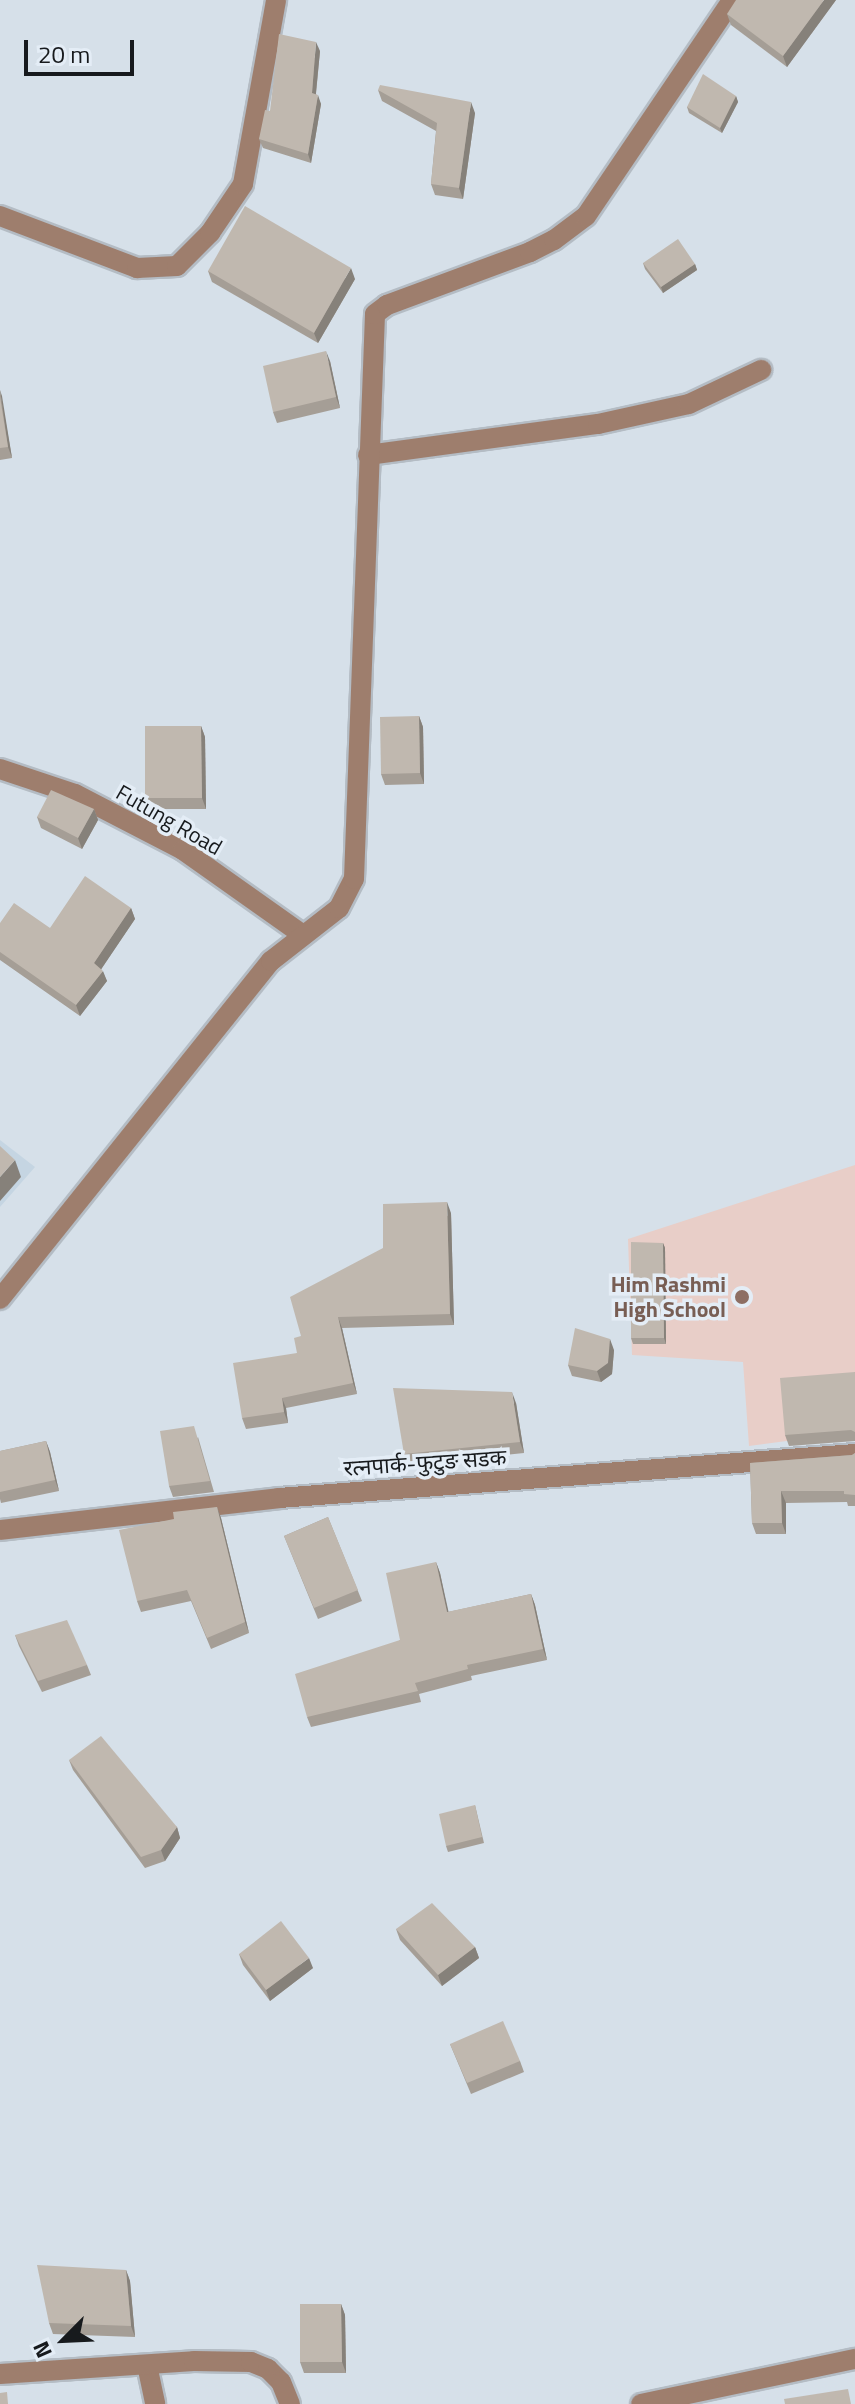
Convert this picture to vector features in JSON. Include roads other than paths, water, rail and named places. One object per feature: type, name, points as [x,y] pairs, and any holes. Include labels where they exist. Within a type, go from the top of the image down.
[{"type":"street","points":[[0,216],[137,268],[177,266],[210,233],[243,184],[276,0]]},
{"type":"street","points":[[0,1299],[271,961],[339,908],[354,879],[375,314],[387,305],[530,252],[554,240],[586,216],[732,0]]},
{"type":"street","points":[[368,455],[613,421],[689,404],[761,370]]},
{"type":"street","name":"Futung Road","points":[[0,769],[75,794],[183,850],[303,935]]},
{"type":"street","name":"रत्नपार्क-फुटुङ सडक","points":[[0,1530],[279,1498],[855,1454]]},
{"type":"street","points":[[641,2404],[855,2359]]},
{"type":"street","points":[[0,2374],[227,2360],[251,2362],[268,2369],[281,2382],[290,2404]]},
{"type":"street","points":[[147,2365],[155,2404]]},
{"type":"place","name":"Him Rashmi High School","points":[[742,1297]]}]
